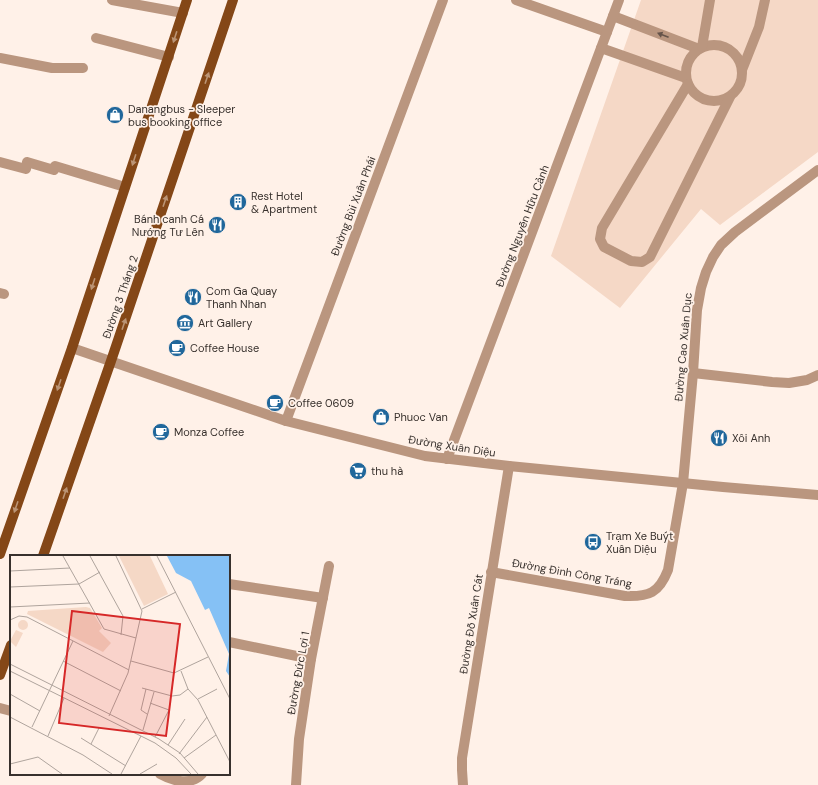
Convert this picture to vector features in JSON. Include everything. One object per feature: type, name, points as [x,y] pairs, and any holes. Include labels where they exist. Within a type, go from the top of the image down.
[{"type":"main road","points":[[0,554],[72,348],[187,0]]},
{"type":"main road","name":"Đường 3 Tháng 2","points":[[43,555],[111,361],[233,0]]},
{"type":"main road","points":[[0,674],[10,648]]},
{"type":"street","points":[[112,0],[183,13]]},
{"type":"street","name":"Đường Bùi Xuân Phái","points":[[286,420],[443,0]]},
{"type":"street","points":[[516,0],[607,32]]},
{"type":"street","name":"Đường Nguyễn Hữu Cảnh","points":[[447,460],[619,0]]},
{"type":"street","points":[[701,48],[710,0]]},
{"type":"street","points":[[687,81],[602,228],[600,239],[604,247],[631,261],[642,262],[650,257],[730,97],[737,90],[741,80],[742,70],[759,27],[765,0]]},
{"type":"street","points":[[613,16],[701,48]]},
{"type":"street","points":[[96,38],[169,56]]},
{"type":"street","points":[[730,97],[720,101],[710,102],[693,92],[687,81],[687,66],[691,57],[701,48],[712,45],[723,47],[732,52],[739,60],[742,70]]},
{"type":"street","points":[[601,48],[687,81]]},
{"type":"street","points":[[0,58],[52,68],[83,68]]},
{"type":"street","points":[[0,162],[26,169],[27,162],[54,170],[55,166],[125,187]]},
{"type":"street","name":"Đường Cao Xuân Dục","points":[[683,483],[697,310],[706,272],[721,245],[735,232],[818,170]]},
{"type":"street","name":"Đường Xuân Diệu","points":[[72,348],[286,420],[425,456],[447,460],[818,495]]},
{"type":"street","points":[[693,373],[783,383],[807,380],[818,375]]},
{"type":"street","name":"Đường Đỗ Xuân Cát","points":[[463,785],[462,758],[509,466]]},
{"type":"street","name":"Đường Đinh Công Tráng","points":[[491,572],[625,596],[648,595],[657,589],[664,581],[668,570],[683,483]]},
{"type":"street","name":"Đường Đức Lợi 1","points":[[296,785],[299,739],[311,659],[329,566]]},
{"type":"street","points":[[230,584],[323,598]]},
{"type":"street","points":[[230,642],[311,659]]},
{"type":"street","points":[[0,708],[10,711]]},
{"type":"street","points":[[162,775],[172,781],[184,784],[192,785],[200,780]]},
{"type":"shaded area","points":[[641,0],[818,0],[818,152],[720,225],[701,209],[620,308],[551,256]]},
{"type":"place","name":"Danangbus - Sleeper bus booking office","points":[[115,115]]},
{"type":"place","name":"Rest Hotel & Apartment","points":[[238,202]]},
{"type":"place","name":"Bánh canh Cá Nướng Tư Lên","points":[[217,225]]},
{"type":"place","name":"Com Ga Quay Thanh Nhan","points":[[193,297]]},
{"type":"place","name":"Art Gallery","points":[[185,323]]},
{"type":"place","name":"Coffee House","points":[[177,348]]},
{"type":"place","name":"Coffee 0609","points":[[275,403]]},
{"type":"place","name":"Phuoc Van","points":[[381,417]]},
{"type":"place","name":"Monza Coffee","points":[[161,432]]},
{"type":"place","name":"Xôi Anh","points":[[719,438]]},
{"type":"place","name":"thu hà","points":[[358,471]]},
{"type":"place","name":"Trạm Xe Buýt Xuân Diệu","points":[[593,542]]}]
